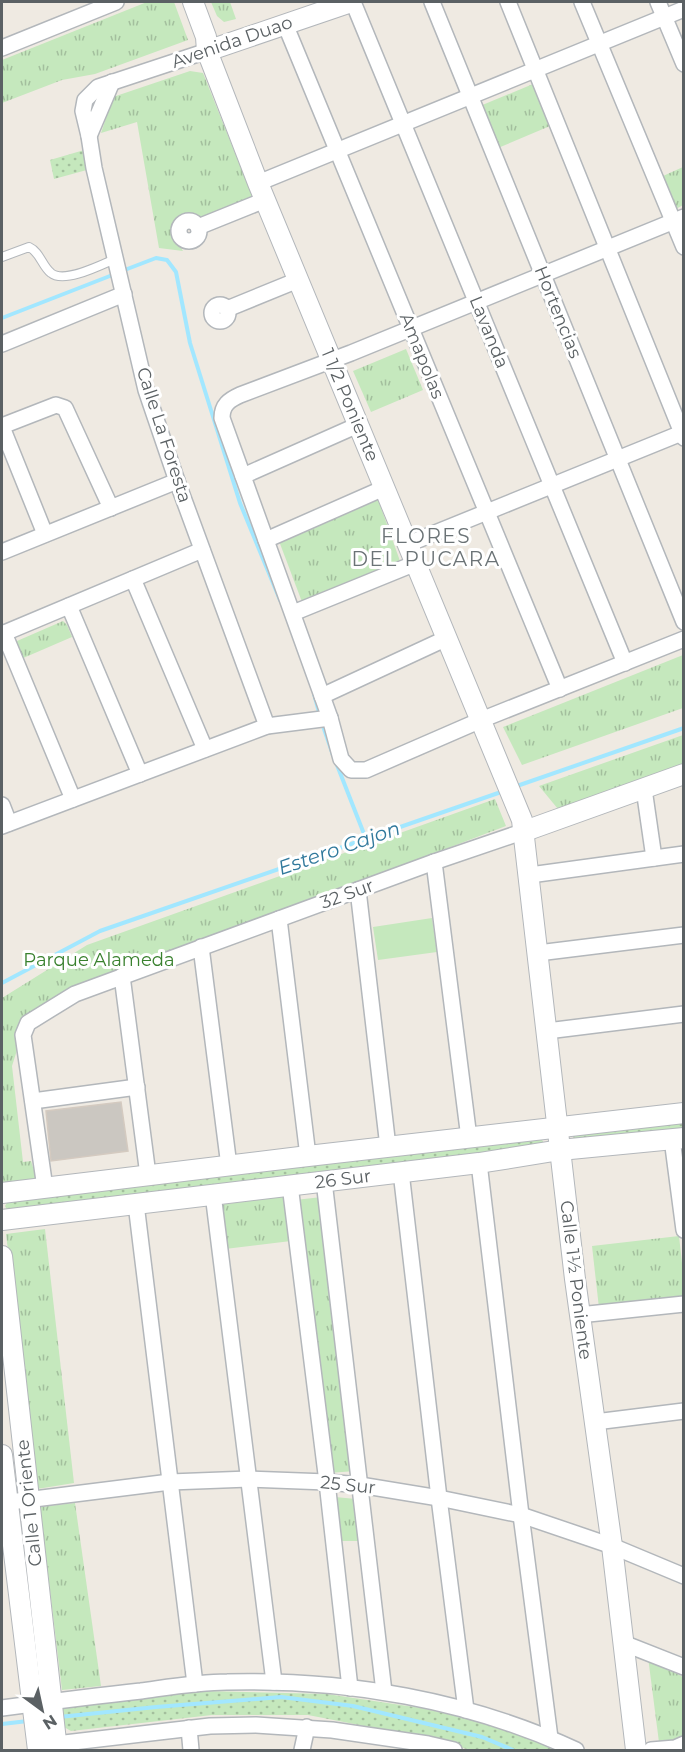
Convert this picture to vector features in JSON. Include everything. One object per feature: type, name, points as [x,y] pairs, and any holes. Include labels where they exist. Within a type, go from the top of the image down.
[{"type":"street","points":[[2,48],[116,2]]},
{"type":"street","name":"1 1/2 Poniente","points":[[193,2],[206,37],[207,51],[261,191],[518,809]]},
{"type":"street","name":"Avenida Duao","points":[[112,81],[352,2]]},
{"type":"street","name":"Lavanda","points":[[352,2],[624,663]]},
{"type":"street","name":"Hortencias","points":[[432,2],[684,622]]},
{"type":"street","points":[[408,544],[683,434],[508,2]]},
{"type":"street","points":[[582,2],[678,220],[684,247]]},
{"type":"street","points":[[658,2],[684,64]]},
{"type":"street","points":[[198,227],[337,151],[684,9]]},
{"type":"street","name":"Amapolas","points":[[285,24],[560,688]]},
{"type":"street","name":"Calle La Foresta","points":[[112,81],[89,136],[92,159],[146,390],[267,726]]},
{"type":"street","points":[[678,220],[240,395],[230,400],[222,410],[222,418],[330,718],[341,759],[351,770],[366,770],[481,720],[684,639]]},
{"type":"street","points":[[227,309],[298,280]]},
{"type":"street","points":[[2,344],[122,288]]},
{"type":"street","points":[[45,534],[2,426],[56,405],[65,408],[111,508]]},
{"type":"street","points":[[243,476],[358,425]]},
{"type":"street","points":[[2,552],[177,481]]},
{"type":"street","points":[[266,540],[384,488]]},
{"type":"street","points":[[73,799],[3,634],[202,550]]},
{"type":"street","points":[[293,613],[416,563]]},
{"type":"street","points":[[133,579],[205,749]]},
{"type":"street","points":[[69,606],[140,774]]},
{"type":"street","points":[[322,696],[447,638]]},
{"type":"street","points":[[2,805],[5,825],[267,726],[330,718]]},
{"type":"street","name":"32 Sur","points":[[33,1101],[23,1035],[28,1023],[63,1000],[201,947],[684,774]]},
{"type":"street","points":[[644,789],[654,858]]},
{"type":"street","name":"Calle 1½ Poniente","points":[[518,809],[525,831],[579,1315],[612,1546],[636,1750]]},
{"type":"street","points":[[530,875],[684,854]]},
{"type":"street","points":[[435,862],[469,1138]]},
{"type":"street","points":[[358,890],[388,1147]]},
{"type":"street","points":[[279,919],[308,1156]]},
{"type":"street","points":[[538,953],[684,934]]},
{"type":"street","points":[[201,947],[229,1166]]},
{"type":"street","points":[[122,976],[148,1175]]},
{"type":"street","points":[[547,1031],[684,1014]]},
{"type":"street","points":[[45,1188],[33,1101],[137,1087]]},
{"type":"street","name":"26 Sur","points":[[2,1193],[684,1113]]},
{"type":"street","points":[[678,1139],[684,1230]]},
{"type":"street","name":"26 Sur","points":[[2,1220],[479,1163],[560,1150],[678,1139]]},
{"type":"street","points":[[479,1163],[550,1738]]},
{"type":"street","points":[[401,1172],[466,1710]]},
{"type":"street","points":[[324,1181],[384,1692]]},
{"type":"street","points":[[290,1185],[350,1688]]},
{"type":"street","points":[[213,1194],[273,1682]]},
{"type":"street","points":[[136,1204],[195,1684]]},
{"type":"street","name":"Calle 1 Oriente","points":[[2,1256],[29,1500],[43,1714],[38,1750]]},
{"type":"street","points":[[579,1315],[684,1304]]},
{"type":"street","points":[[595,1422],[684,1411]]},
{"type":"street","name":"Calle 1 Oriente","points":[[2,1455],[4,1503],[43,1714],[57,1747]]},
{"type":"street","name":"25 Sur","points":[[4,1503],[170,1482],[249,1479],[360,1485],[439,1497],[521,1515],[612,1546],[666,1568],[684,1566]]},
{"type":"street","points":[[666,1568],[684,1576]]},
{"type":"street","points":[[623,1643],[684,1667]]},
{"type":"street","points":[[2,1708],[43,1714],[195,1684],[273,1682],[384,1692],[466,1710],[550,1738],[576,1750]]},
{"type":"street","points":[[57,1747],[116,1743],[189,1728],[256,1725],[306,1727],[382,1744],[428,1744],[454,1750]]},
{"type":"street","points":[[302,1750],[306,1727]]},
{"type":"street","points":[[189,1728],[191,1750]]},
{"type":"street","points":[[651,1750],[675,1748],[684,1744]]},
{"type":"lane","points":[[2,257],[29,247],[34,249],[51,274],[63,277],[116,262]]},
{"type":"green space","points":[[147,2],[174,2],[188,40],[95,74],[62,80],[2,103],[2,60]]},
{"type":"green space","points":[[211,2],[230,2],[236,19],[224,22],[217,16]]},
{"type":"green space","points":[[190,71],[203,73],[255,203],[198,224],[191,221],[185,224],[177,233],[183,251],[159,248],[137,122],[101,133],[113,97]]},
{"type":"green space","points":[[533,84],[550,126],[498,148],[480,106]]},
{"type":"green space","points":[[91,148],[94,168],[54,179],[50,160]]},
{"type":"green space","points":[[683,167],[683,205],[676,209],[663,176]]},
{"type":"green space","points":[[406,349],[423,390],[371,412],[353,371]]},
{"type":"green space","points":[[378,499],[400,561],[302,602],[279,541]]},
{"type":"green space","points":[[63,621],[72,637],[21,659],[15,646],[17,641]]},
{"type":"green space","points":[[683,655],[683,708],[522,765],[503,727]]},
{"type":"green space","points":[[683,735],[683,765],[558,809],[539,786]]},
{"type":"green space","name":"Parque Alameda","points":[[495,799],[506,826],[67,993],[19,1025],[18,1047],[12,1066],[23,1162],[31,1161],[37,1180],[2,1183],[2,998],[87,945]]},
{"type":"green space","points":[[432,918],[437,952],[378,960],[373,927]]},
{"type":"green space","points":[[683,1117],[683,1131],[574,1141],[573,1134]]},
{"type":"green space","points":[[540,1137],[544,1143],[543,1147],[8,1212],[5,1206],[8,1201]]},
{"type":"green space","points":[[285,1196],[291,1241],[225,1249],[219,1205]]},
{"type":"green space","points":[[322,1197],[355,1471],[329,1473],[295,1200]]},
{"type":"green space","points":[[45,1229],[74,1483],[37,1489],[6,1234]]},
{"type":"green space","points":[[679,1236],[683,1299],[599,1308],[592,1246]]},
{"type":"green space","points":[[335,1497],[356,1499],[362,1541],[339,1541]]},
{"type":"green space","points":[[75,1503],[101,1686],[62,1690],[40,1507]]},
{"type":"green space","points":[[648,1657],[683,1677],[683,1750],[660,1750]]},
{"type":"green space","points":[[205,1691],[327,1694],[421,1708],[492,1724],[560,1750],[470,1750],[436,1740],[308,1715],[212,1715],[71,1731],[64,1727],[59,1711],[66,1707]]},
{"type":"building","points":[[121,1102],[128,1151],[51,1161],[46,1111]]},
{"type":"waterway","points":[[122,271],[156,258],[167,260],[176,272],[190,343],[240,503],[280,600]]},
{"type":"waterway","points":[[2,318],[115,274]]},
{"type":"waterway","points":[[314,694],[320,716]]},
{"type":"waterway","points":[[322,723],[333,755]]},
{"type":"waterway","name":"Estero Cajon","points":[[514,787],[684,728]]},
{"type":"waterway","points":[[337,765],[366,839]]},
{"type":"waterway","name":"Estero Cajon","points":[[2,983],[100,931],[504,791]]},
{"type":"waterway","points":[[59,1717],[281,1697],[353,1706],[482,1737],[513,1750]]},
{"type":"waterway","points":[[2,1724],[28,1721]]},
{"type":"district","name":"FLORES DEL PUCARA","points":[[426,548]]}]
